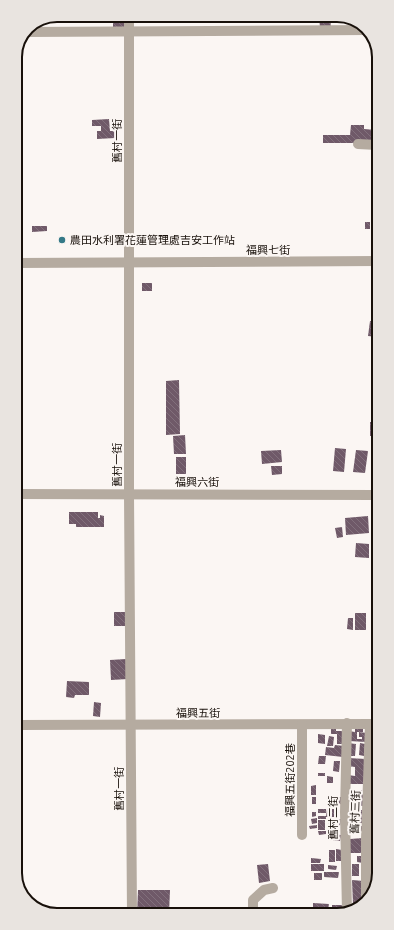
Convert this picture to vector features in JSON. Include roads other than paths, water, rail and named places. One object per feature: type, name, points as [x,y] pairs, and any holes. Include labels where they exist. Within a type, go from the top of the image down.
[{"type":"street","name":"舊村一街","points":[[129,22],[129,494],[132,908]]},
{"type":"street","points":[[33,32],[359,30]]},
{"type":"street","points":[[358,144],[372,145]]},
{"type":"street","name":"福興七街","points":[[22,263],[372,262]]},
{"type":"street","name":"福興六街","points":[[22,494],[372,495]]},
{"type":"street","name":"舊村二街","points":[[347,723],[345,812],[347,906]]},
{"type":"street","name":"福興五街","points":[[22,725],[372,724]]},
{"type":"street","name":"福興五街202巷","points":[[302,725],[302,835]]},
{"type":"street","name":"舊村三街","points":[[366,892],[366,839],[372,753]]},
{"type":"street","points":[[253,908],[253,900],[264,890],[272,888]]},
{"type":"place","name":"農田水利署花蓮管理處吉安工作站","points":[[62,240]]}]
